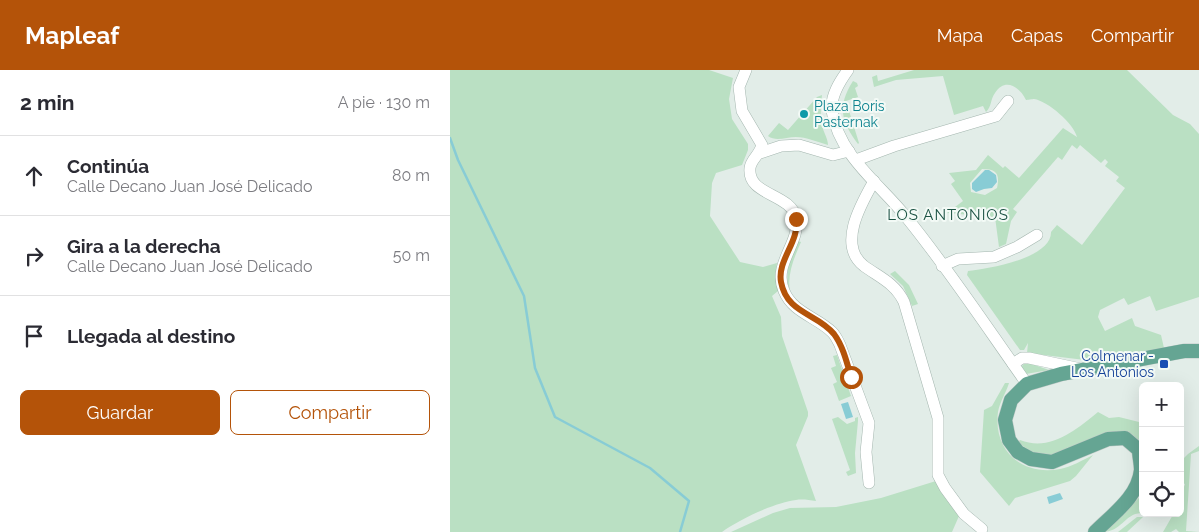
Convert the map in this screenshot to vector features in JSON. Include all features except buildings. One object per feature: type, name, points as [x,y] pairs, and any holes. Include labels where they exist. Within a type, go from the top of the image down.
[{"type":"main road","points":[[1095,532],[1128,499],[1137,486],[1141,469],[1139,450],[1125,438],[1108,439],[1052,462],[1031,460],[1018,452],[1009,440],[1005,420],[1010,400],[1027,384],[1061,374],[1184,350],[1199,351]]},
{"type":"street","points":[[746,70],[739,87],[742,111],[762,145],[760,153],[750,166],[750,176],[764,192],[786,202],[796,215],[795,234],[782,266],[781,280],[784,292],[794,307],[824,325],[834,334],[840,345],[869,423],[866,452],[868,483]]},
{"type":"street","points":[[848,70],[838,82],[832,109],[837,129],[852,156],[907,217],[1027,384]]},
{"type":"street","points":[[760,153],[781,146],[799,145],[833,155],[852,156],[894,146],[996,116],[1008,101]]},
{"type":"street","points":[[874,181],[852,229],[850,239],[853,253],[862,265],[884,278],[900,293],[938,418],[938,475],[964,514],[982,529]]},
{"type":"street","points":[[942,266],[958,260],[994,257],[1017,247],[1037,235]]},
{"type":"street","points":[[1013,364],[1022,358],[1029,358],[1085,369]]},
{"type":"green space","points":[[450,70],[709,70],[733,78],[729,99],[732,119],[748,144],[748,150],[742,165],[716,173],[712,183],[710,216],[740,262],[763,267],[777,263],[775,277],[778,291],[772,296],[781,317],[782,336],[808,412],[796,445],[816,501],[798,500],[778,504],[747,517],[722,532],[450,532]]},
{"type":"green space","points":[[914,70],[1127,70],[1173,115],[1190,124],[1199,134],[1199,297],[1156,311],[1150,296],[1128,305],[1124,298],[1100,310],[1098,317],[1105,331],[1132,318],[1135,326],[1161,335],[1164,348],[1085,360],[1027,353],[1028,343],[1024,350],[1020,350],[967,275],[968,271],[1003,265],[1041,249],[1049,241],[1051,232],[1057,225],[1082,245],[1125,188],[1116,181],[1119,177],[1105,166],[1108,162],[1105,159],[1101,163],[1080,145],[1077,149],[1072,145],[1062,160],[1058,157],[1013,209],[1017,212],[1011,221],[1006,244],[999,247],[995,217],[947,213],[963,201],[951,184],[955,181],[949,173],[976,170],[988,155],[1003,168],[1005,166],[1019,178],[1063,128],[1077,137],[1071,126],[1060,114],[1040,101],[1034,99],[1026,100],[1020,91],[1008,85],[999,88],[986,112],[983,106],[954,115],[943,76],[896,80],[874,87],[872,77],[877,75],[878,81]],"holes":[[[982,169],[994,171],[998,176],[997,188],[985,195],[971,192],[970,183]]]},
{"type":"green space","points":[[853,81],[858,86],[855,88],[858,97],[846,101],[858,144],[848,128],[843,113],[845,98]]},
{"type":"green space","name":"Plaza Boris Pasternak","points":[[822,95],[821,122],[828,145],[800,137],[778,139],[768,136],[779,123],[788,130],[817,97]]},
{"type":"green space","points":[[798,241],[801,242],[790,272],[790,291],[787,278]]},
{"type":"green space","points":[[895,271],[909,285],[918,304],[912,306],[903,286],[890,274]]},
{"type":"green space","points":[[837,355],[851,396],[839,401],[833,384],[837,382],[831,368],[836,366],[833,356]]},
{"type":"green space","points":[[1026,362],[1049,370],[1026,374],[1021,367]]},
{"type":"green space","points":[[1005,383],[1009,383],[999,408],[998,426],[1000,438],[1005,449],[1013,458],[1034,469],[1046,470],[1068,467],[1093,455],[1070,481],[1015,498],[1009,506],[980,472],[984,410],[992,406]]},
{"type":"green space","points":[[1098,412],[1109,418],[1119,417],[1139,422],[1139,440],[1125,431],[1120,431],[1099,436],[1065,451],[1053,454],[1042,454],[1030,450],[1018,442],[1020,440],[1031,443],[1052,441],[1081,426]]},
{"type":"green space","points":[[838,417],[847,424],[855,421],[855,418],[858,417],[855,453],[856,473],[848,476],[846,472],[850,470],[832,419]]},
{"type":"green space","points":[[1199,446],[1199,451],[1191,454],[1186,531],[1199,532],[1179,532],[1176,529],[1171,532],[1163,532],[1172,517],[1184,517],[1184,458]]},
{"type":"green space","points":[[936,481],[959,516],[952,532],[731,532],[773,513],[790,508],[836,507],[881,498]]},
{"type":"green space","points":[[1139,498],[1139,513],[1131,516],[1114,529],[1102,532]]},
{"type":"green space","points":[[1137,517],[1143,517],[1127,532],[1118,532]]},
{"type":"water","points":[[985,170],[989,170],[996,175],[997,182],[992,188],[976,192],[972,189],[972,183]]},
{"type":"water","points":[[848,402],[853,417],[846,419],[841,404]]},
{"type":"water","points":[[1060,493],[1063,499],[1049,504],[1047,497]]},
{"type":"waterway","points":[[450,138],[458,160],[524,296],[535,368],[555,417],[650,468],[689,501],[680,532]]},
{"type":"place","name":"Plaza Boris Pasternak","points":[[804,114]]},
{"type":"place","name":"Colmenar - Los Antonios","points":[[1164,364]]},
{"type":"district","name":"LOS ANTONIOS","points":[[948,215]]},
{"type":"route","points":[[796,219],[795,234],[782,266],[781,280],[784,292],[794,307],[824,325],[834,334],[840,345],[851,377]]}]
